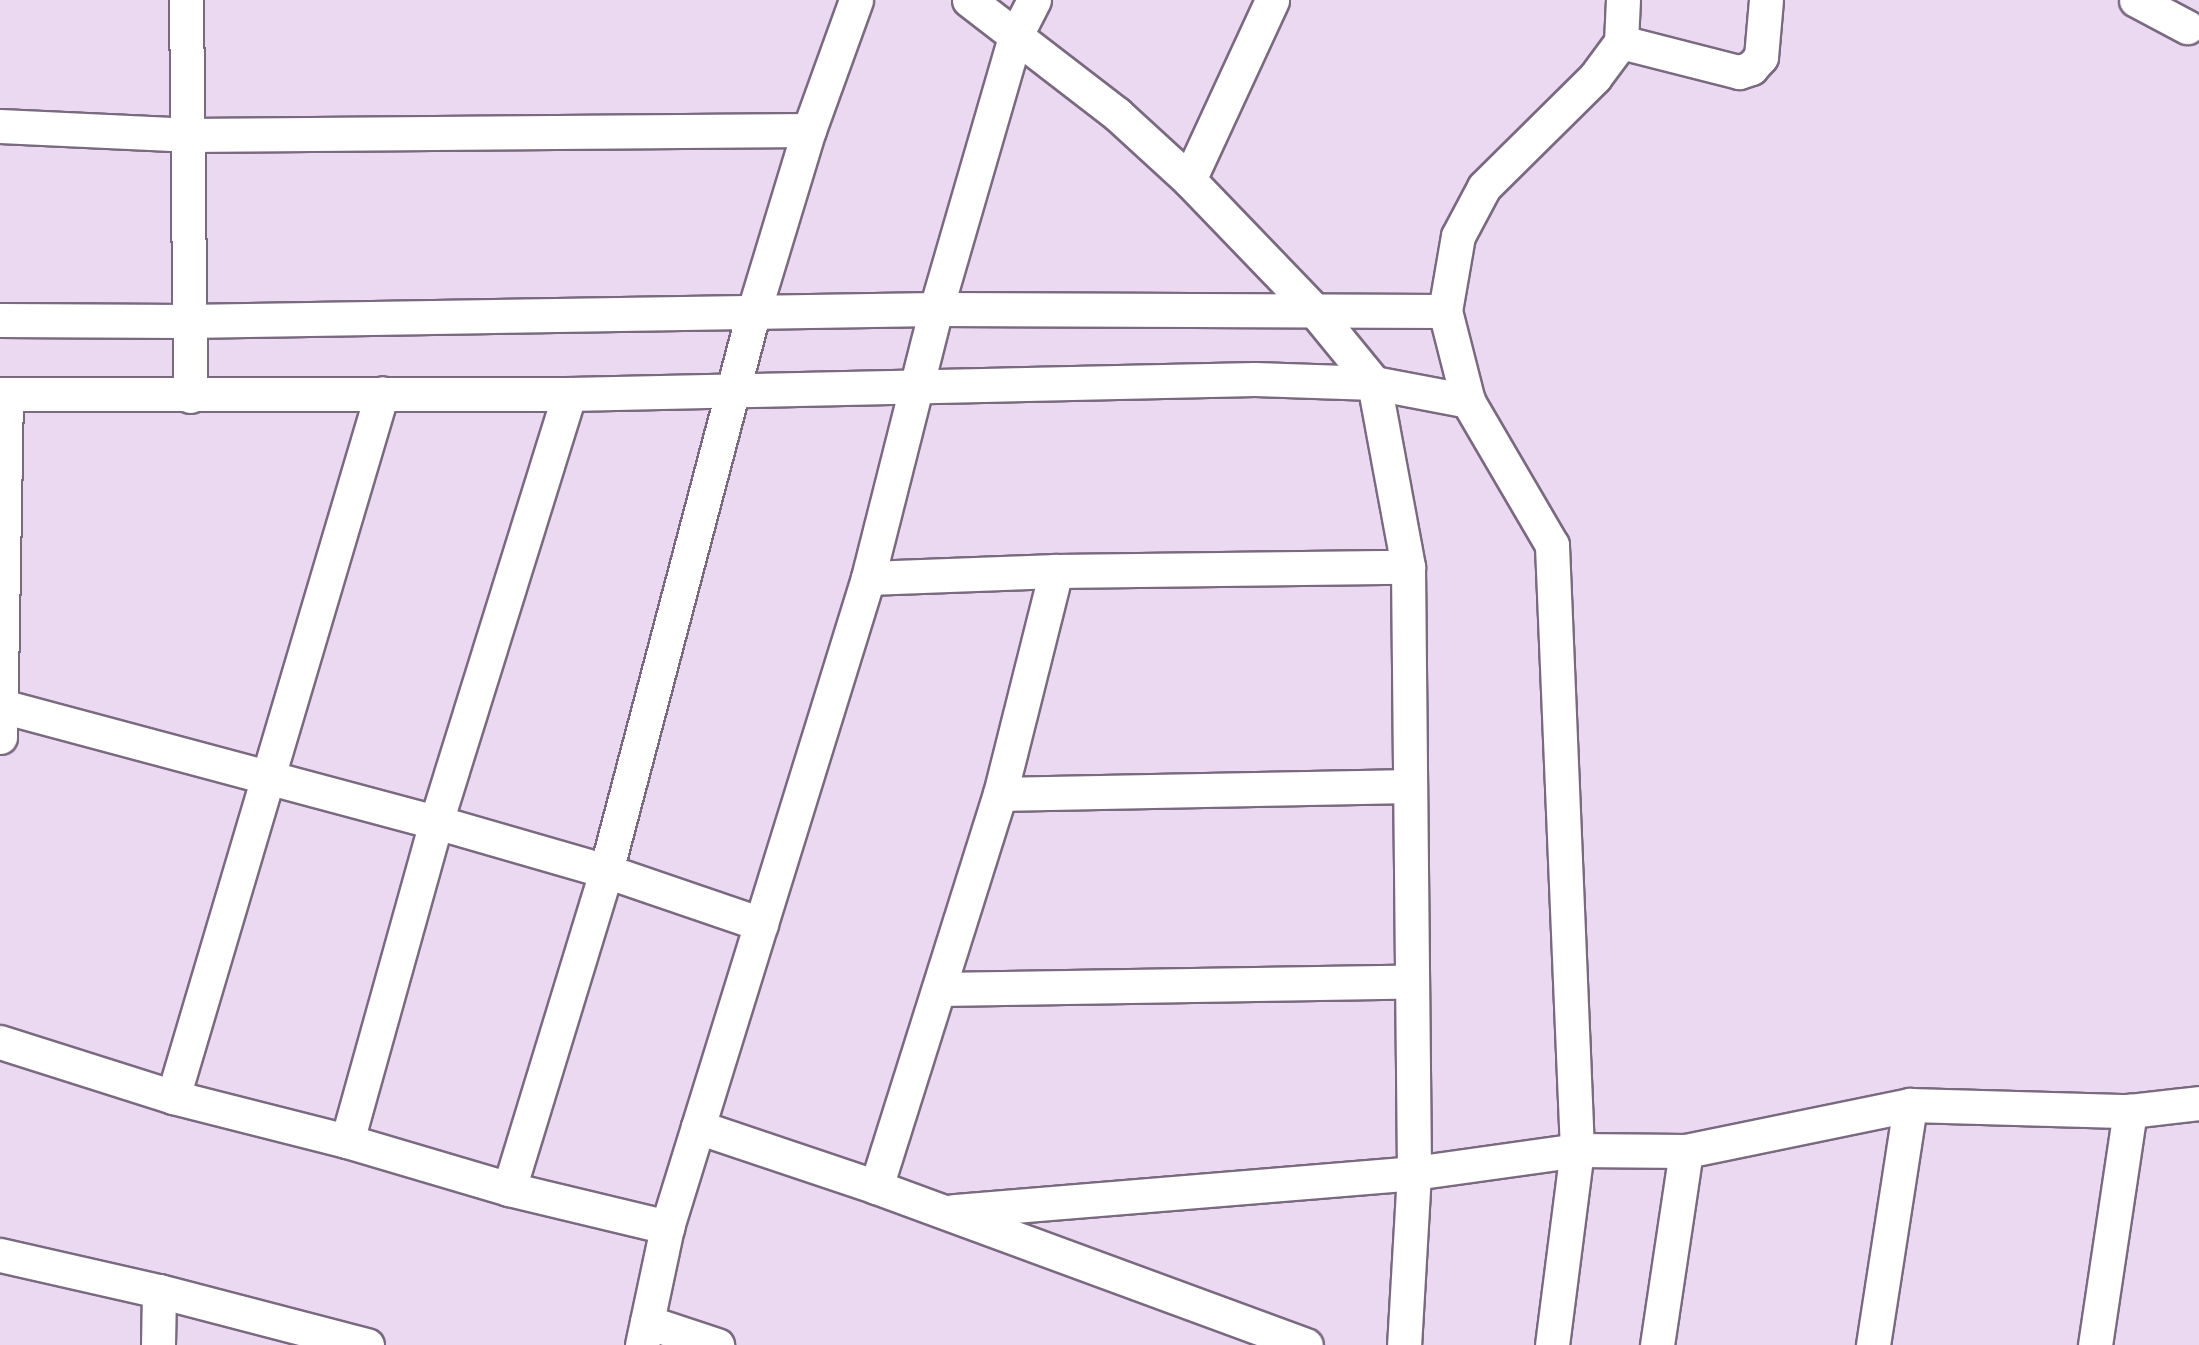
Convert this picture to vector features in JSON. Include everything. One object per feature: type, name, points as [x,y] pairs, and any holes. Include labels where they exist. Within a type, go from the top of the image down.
[{"type":"street","points":[[186,0],[188,135],[186,321],[190,396]]},
{"type":"street","points":[[509,1189],[606,871],[736,388],[753,314],[809,130],[856,0]]},
{"type":"street","points":[[969,0],[1116,114],[1189,180],[1315,311],[1374,383],[1408,567],[1408,786],[1414,1173],[1404,1345]]},
{"type":"street","points":[[717,1345],[644,1333],[667,1227],[868,578],[915,384],[1015,37],[1034,0]]},
{"type":"street","points":[[1189,180],[1272,0]]},
{"type":"street","points":[[1552,1345],[1577,1150],[1552,545],[1468,400],[1445,311],[1458,236],[1484,187],[1595,77],[1621,42],[1623,0]]},
{"type":"street","points":[[1621,42],[1739,72],[1751,68],[1761,57],[1766,0]]},
{"type":"street","points":[[2136,0],[2187,27]]},
{"type":"street","points":[[0,126],[188,135],[809,130]]},
{"type":"street","points":[[0,320],[186,321],[753,314],[936,309],[1445,311]]},
{"type":"street","points":[[761,924],[606,871],[269,776],[1,722],[3,394],[190,396],[382,393],[568,394],[915,384],[1255,379],[1374,383],[1468,400]]},
{"type":"street","points":[[173,1097],[382,393]]},
{"type":"street","points":[[347,1141],[436,822],[568,394]]},
{"type":"street","points":[[868,578],[1056,571],[1408,567]]},
{"type":"street","points":[[876,1187],[941,989],[1000,794],[1056,571]]},
{"type":"street","points":[[1000,794],[1408,786]]},
{"type":"street","points":[[941,989],[1412,982]]},
{"type":"street","points":[[0,1042],[173,1097],[347,1141],[509,1189],[667,1227]]},
{"type":"street","points":[[944,1212],[1414,1173],[1577,1150],[1686,1151],[1910,1106],[2130,1111],[2199,1103]]},
{"type":"street","points":[[1873,1345],[1910,1106]]},
{"type":"street","points":[[2095,1345],[2130,1111]]},
{"type":"street","points":[[698,1127],[876,1187],[1306,1345]]},
{"type":"street","points":[[1657,1345],[1686,1151]]},
{"type":"street","points":[[0,1255],[159,1291],[354,1343]]},
{"type":"street","points":[[158,1345],[159,1291]]}]
